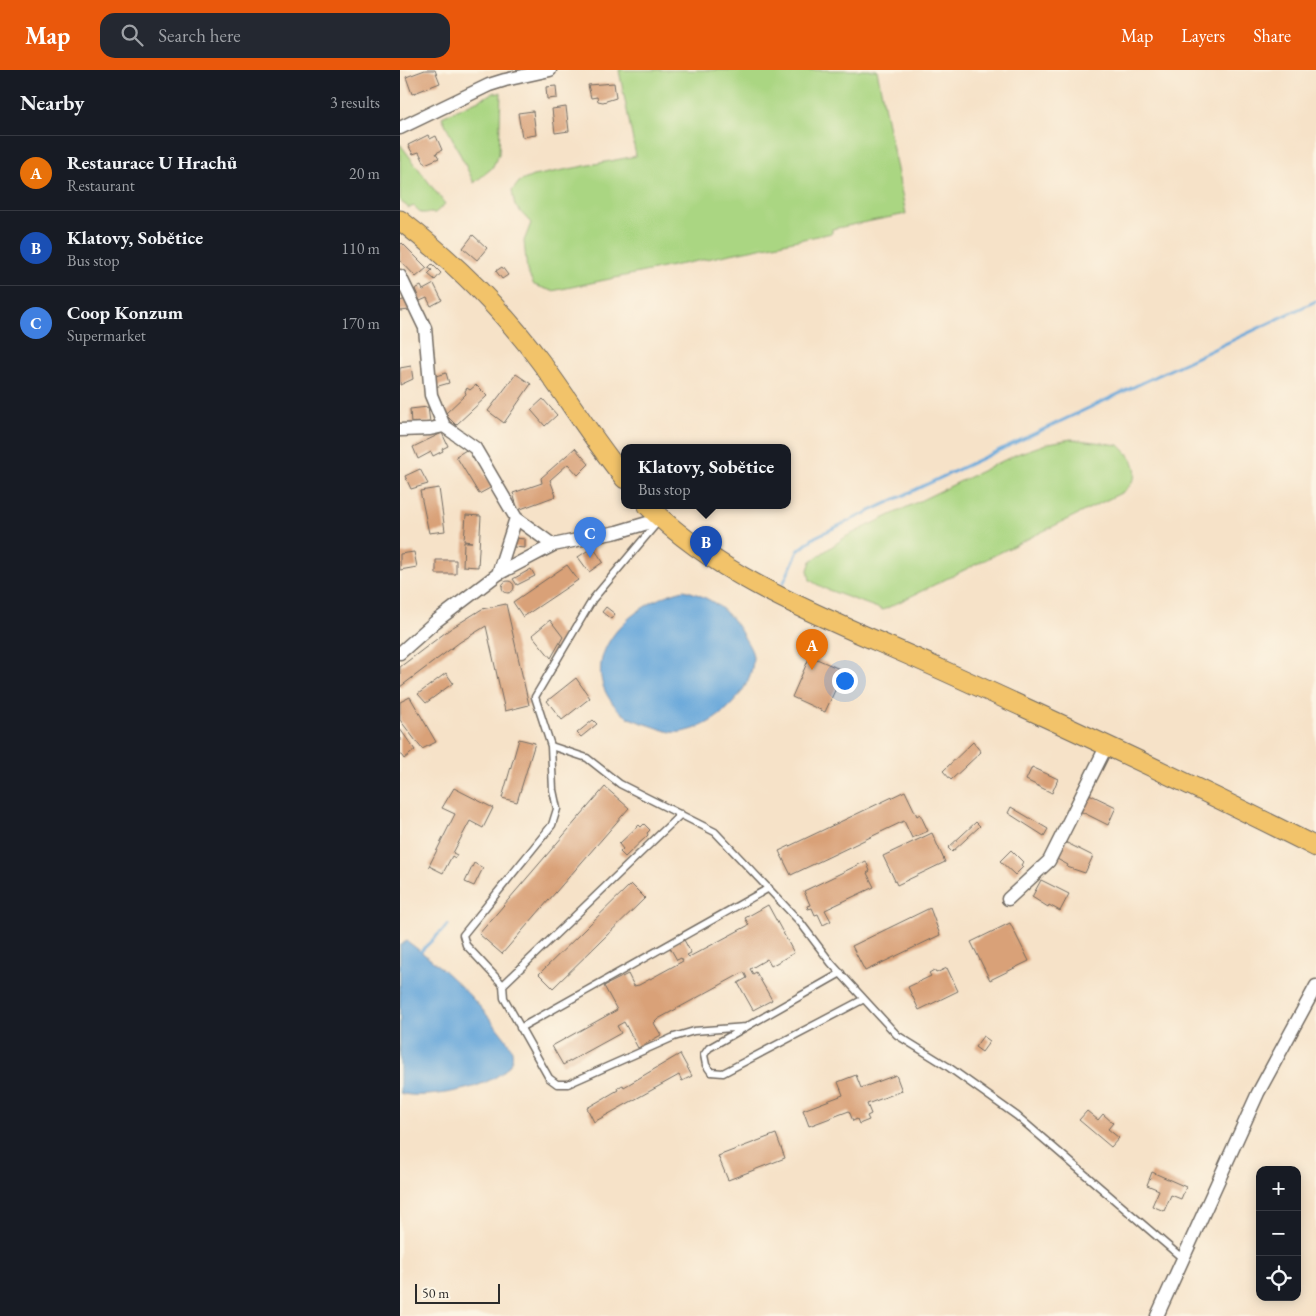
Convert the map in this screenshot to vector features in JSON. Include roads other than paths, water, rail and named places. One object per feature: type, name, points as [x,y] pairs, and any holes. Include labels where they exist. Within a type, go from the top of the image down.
[{"type":"main road","points":[[400,220],[445,257],[500,312],[540,361],[621,473]]},
{"type":"main road","points":[[655,512],[710,557],[754,584],[1107,745],[1316,847]]},
{"type":"street","points":[[400,128],[504,75],[550,70]]},
{"type":"street","points":[[400,276],[425,328],[431,395],[444,426],[475,448],[516,518],[553,545]]},
{"type":"street","points":[[400,430],[430,429],[444,426]]},
{"type":"street","points":[[400,653],[435,622],[498,574],[553,545],[617,532],[655,512]]},
{"type":"street","points":[[498,574],[516,518]]},
{"type":"street","points":[[1008,899],[1049,861],[1107,745]]},
{"type":"street","points":[[1157,1316],[1258,1093],[1316,986]]},
{"type":"lane","points":[[655,512],[638,543],[593,599],[535,697],[551,746],[553,790],[557,809],[552,825],[463,935],[466,945],[503,985],[504,998],[520,1028],[549,1078],[558,1084],[568,1084],[674,1036],[694,1031],[746,1027]]},
{"type":"lane","points":[[551,746],[586,758],[620,784],[715,832],[800,922],[841,974],[897,1035],[947,1066],[1017,1116],[1182,1258]]},
{"type":"lane","points":[[503,985],[681,814]]},
{"type":"lane","points":[[520,1028],[769,888]]},
{"type":"lane","points":[[841,974],[709,1048],[704,1055],[706,1065],[711,1072],[723,1073],[864,999]]},
{"type":"water","points":[[684,590],[704,597],[727,613],[739,628],[751,650],[753,658],[746,684],[739,696],[729,707],[706,724],[694,729],[674,732],[635,720],[618,710],[603,686],[601,667],[605,649],[616,632],[630,617],[647,605]]},
{"type":"water","points":[[407,941],[444,971],[467,993],[488,1016],[508,1043],[513,1055],[510,1064],[502,1073],[476,1086],[449,1092],[427,1095],[400,1093],[400,945]]},
{"type":"waterway","points":[[783,584],[798,551],[815,537],[1316,301]]},
{"type":"waterway","points":[[419,953],[448,925]]},
{"type":"place","name":"Coop Konzum","points":[[590,558]]},
{"type":"place","name":"Klatovy, Sobětice","points":[[706,567]]},
{"type":"place","name":"Restaurace U Hrachů","points":[[812,670]]}]
